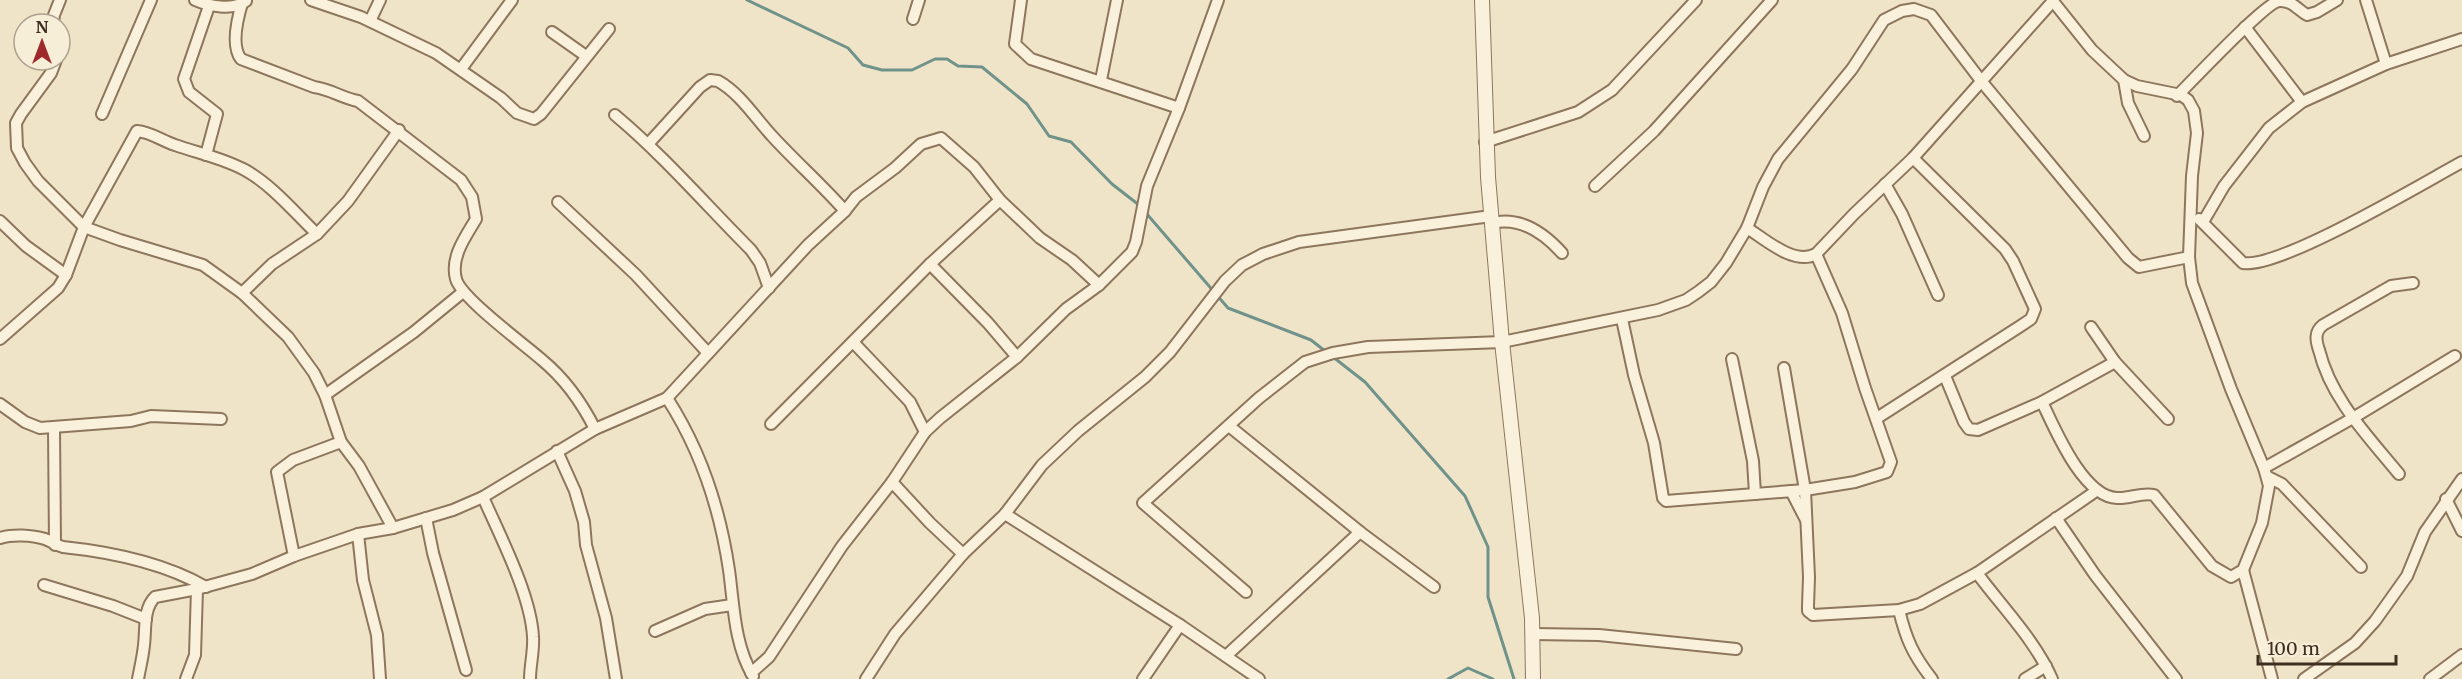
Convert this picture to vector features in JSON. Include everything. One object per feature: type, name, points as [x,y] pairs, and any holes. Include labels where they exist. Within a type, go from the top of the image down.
[{"type":"street","points":[[102,114],[151,0]]},
{"type":"street","points":[[195,0],[209,6],[244,1],[235,38],[236,51],[245,62],[358,101],[399,130],[461,180],[472,197],[476,219],[459,247],[455,271],[462,292],[521,344],[543,360],[577,396],[595,429]]},
{"type":"street","points":[[311,0],[370,21],[436,53],[511,106],[517,113],[534,119],[541,114],[609,29]]},
{"type":"street","points":[[370,21],[380,0]]},
{"type":"street","points":[[461,69],[512,0]]},
{"type":"street","points":[[913,19],[919,0]]},
{"type":"street","points":[[1021,0],[1015,44],[1031,58],[1179,108]]},
{"type":"street","points":[[1101,80],[1117,0]]},
{"type":"street","points":[[753,676],[769,657],[842,546],[892,482],[926,432],[940,418],[1017,357],[1066,309],[1099,285],[1132,252],[1147,186],[1179,108],[1218,0]]},
{"type":"street","points":[[1482,0],[1485,142],[1502,342],[1533,634],[1533,679]]},
{"type":"street","points":[[1485,142],[1578,112],[1612,90],[1696,0]]},
{"type":"street","points":[[1595,186],[1654,131],[1772,0]]},
{"type":"street","points":[[1747,228],[1795,256],[1809,258],[1816,254],[1913,158],[2052,0],[2092,50],[2124,80],[2137,86],[2188,100],[2197,123],[2192,176],[2189,257],[2192,283],[2231,389],[2266,472],[2268,495],[2262,523],[2243,570],[2272,679]]},
{"type":"street","points":[[2177,96],[2245,27],[2274,3],[2283,0],[2297,6],[2307,15],[2318,12],[2337,0]]},
{"type":"street","points":[[2366,0],[2386,64]]},
{"type":"street","points":[[206,155],[217,114],[189,92],[184,79],[209,6]]},
{"type":"street","points":[[1246,592],[1143,503],[1259,398],[1305,362],[1333,352],[1368,347],[1502,342],[1622,319],[1686,300],[1711,282],[1726,263],[1747,228],[1763,187],[1778,159],[1852,69],[1884,20],[1893,14],[1914,9],[1931,15],[1982,82],[2128,258],[2139,267],[2189,257]]},
{"type":"street","points":[[2245,27],[2302,102]]},
{"type":"street","points":[[552,32],[586,56]]},
{"type":"street","points":[[2203,222],[2224,186],[2269,128],[2302,102],[2386,64],[2462,39]]},
{"type":"street","points":[[51,72],[16,123],[17,148],[38,181],[84,227],[203,265],[242,293],[288,337],[314,373],[325,395],[340,442],[359,466],[393,528]]},
{"type":"street","points":[[649,143],[700,87],[710,80],[718,81],[748,108],[845,211]]},
{"type":"street","points":[[2124,80],[2128,103],[2144,136]]},
{"type":"street","points":[[615,115],[649,143],[672,170],[751,250],[759,263],[768,288]]},
{"type":"street","points":[[242,293],[272,264],[317,234],[348,201],[399,130]]},
{"type":"street","points":[[0,338],[58,288],[66,274],[84,227],[135,132],[146,133],[245,170],[261,180],[317,234]]},
{"type":"street","points":[[138,679],[146,619],[149,605],[155,597],[201,588],[252,574],[294,556],[358,534],[393,528],[453,510],[483,496],[595,429],[666,398],[808,245],[845,211],[856,197],[895,168],[921,144],[941,138],[974,166],[1000,200],[1040,238],[1072,260],[1099,285]]},
{"type":"street","points":[[1877,418],[2031,319],[2035,309],[2005,249],[1913,158]]},
{"type":"street","points":[[2191,214],[2203,222],[2243,263],[2255,263],[2300,248],[2462,162]]},
{"type":"street","points":[[1885,184],[1902,214],[1938,295]]},
{"type":"street","points":[[771,424],[930,264],[1000,200]]},
{"type":"street","points":[[558,202],[636,275],[708,353]]},
{"type":"street","points":[[866,679],[895,634],[963,554],[1005,514],[1042,465],[1145,377],[1170,352],[1225,281],[1242,265],[1299,242],[1491,219],[1533,228],[1548,238],[1562,253]]},
{"type":"street","points":[[0,222],[26,246],[66,274]]},
{"type":"street","points":[[1622,319],[1634,375],[1654,443],[1663,498],[1669,501],[1806,490],[1876,477],[1890,470],[1891,462],[1842,313],[1816,254]]},
{"type":"street","points":[[930,264],[988,323],[1017,357]]},
{"type":"street","points":[[2399,474],[2353,418],[2328,382],[2316,342],[2317,332],[2323,325],[2391,286],[2413,283]]},
{"type":"street","points":[[325,395],[414,332],[462,292]]},
{"type":"street","points":[[2091,327],[2115,362],[2168,419]]},
{"type":"street","points":[[853,342],[910,402],[926,432]]},
{"type":"street","points":[[2266,472],[2455,356]]},
{"type":"street","points":[[1732,359],[1753,460],[1755,494]]},
{"type":"street","points":[[1945,376],[1964,422],[1970,429],[1978,430],[2042,402],[2115,362]]},
{"type":"street","points":[[1784,368],[1806,490],[1808,606],[1810,613],[1815,615],[1899,610],[1920,604],[1977,573],[2096,490]]},
{"type":"street","points":[[666,398],[682,421],[695,450],[720,520],[729,571],[734,621],[753,676]]},
{"type":"street","points":[[2042,402],[2064,448],[2096,490],[2117,498],[2143,494],[2154,495],[2212,566],[2231,577],[2243,570]]},
{"type":"street","points":[[0,404],[25,422],[40,428],[131,421],[151,416],[221,419]]},
{"type":"street","points":[[1229,426],[1360,532],[1434,587]]},
{"type":"street","points":[[54,428],[55,545]]},
{"type":"street","points":[[294,556],[278,472],[293,460],[340,442]]},
{"type":"street","points":[[557,451],[575,491],[584,522],[586,545],[606,618],[616,679]]},
{"type":"street","points":[[2266,472],[2282,484],[2361,567]]},
{"type":"street","points":[[2304,679],[2355,643],[2381,614],[2408,576],[2425,532],[2462,479]]},
{"type":"street","points":[[892,482],[930,524],[963,554]]},
{"type":"street","points":[[1791,491],[1808,523]]},
{"type":"street","points":[[483,496],[514,567],[530,619],[533,638],[530,679]]},
{"type":"street","points":[[2446,499],[2462,531]]},
{"type":"street","points":[[1005,514],[1180,625],[1253,677]]},
{"type":"street","points":[[426,518],[433,553],[466,670]]},
{"type":"street","points":[[2056,518],[2095,575],[2176,679]]},
{"type":"street","points":[[1226,656],[1360,532]]},
{"type":"street","points":[[358,534],[363,580],[377,635],[380,679]]},
{"type":"street","points":[[0,538],[9,535],[46,539],[55,545],[156,566],[190,578],[201,588]]},
{"type":"street","points":[[1977,573],[2046,666],[2052,679]]},
{"type":"street","points":[[44,585],[113,606],[146,619]]},
{"type":"street","points":[[186,679],[195,655],[201,588]]},
{"type":"street","points":[[655,631],[705,609],[732,605]]},
{"type":"street","points":[[1899,610],[1906,639],[1914,656],[1932,679]]},
{"type":"street","points":[[1143,679],[1180,625]]},
{"type":"street","points":[[1533,634],[1599,635],[1736,650]]},
{"type":"street","points":[[2431,679],[2462,655]]},
{"type":"street","points":[[2025,679],[2046,666]]},
{"type":"waterway","points":[[747,0],[848,48],[863,65],[882,70],[912,70],[935,59],[947,59],[958,66],[982,67],[1027,104],[1049,136],[1071,142],[1112,184],[1139,205]]},
{"type":"waterway","points":[[1146,213],[1228,308],[1311,340],[1325,351]]},
{"type":"waterway","points":[[1333,357],[1365,382],[1465,496],[1488,547],[1488,597],[1514,679]]},
{"type":"waterway","points":[[1448,679],[1468,668],[1493,679]]}]
